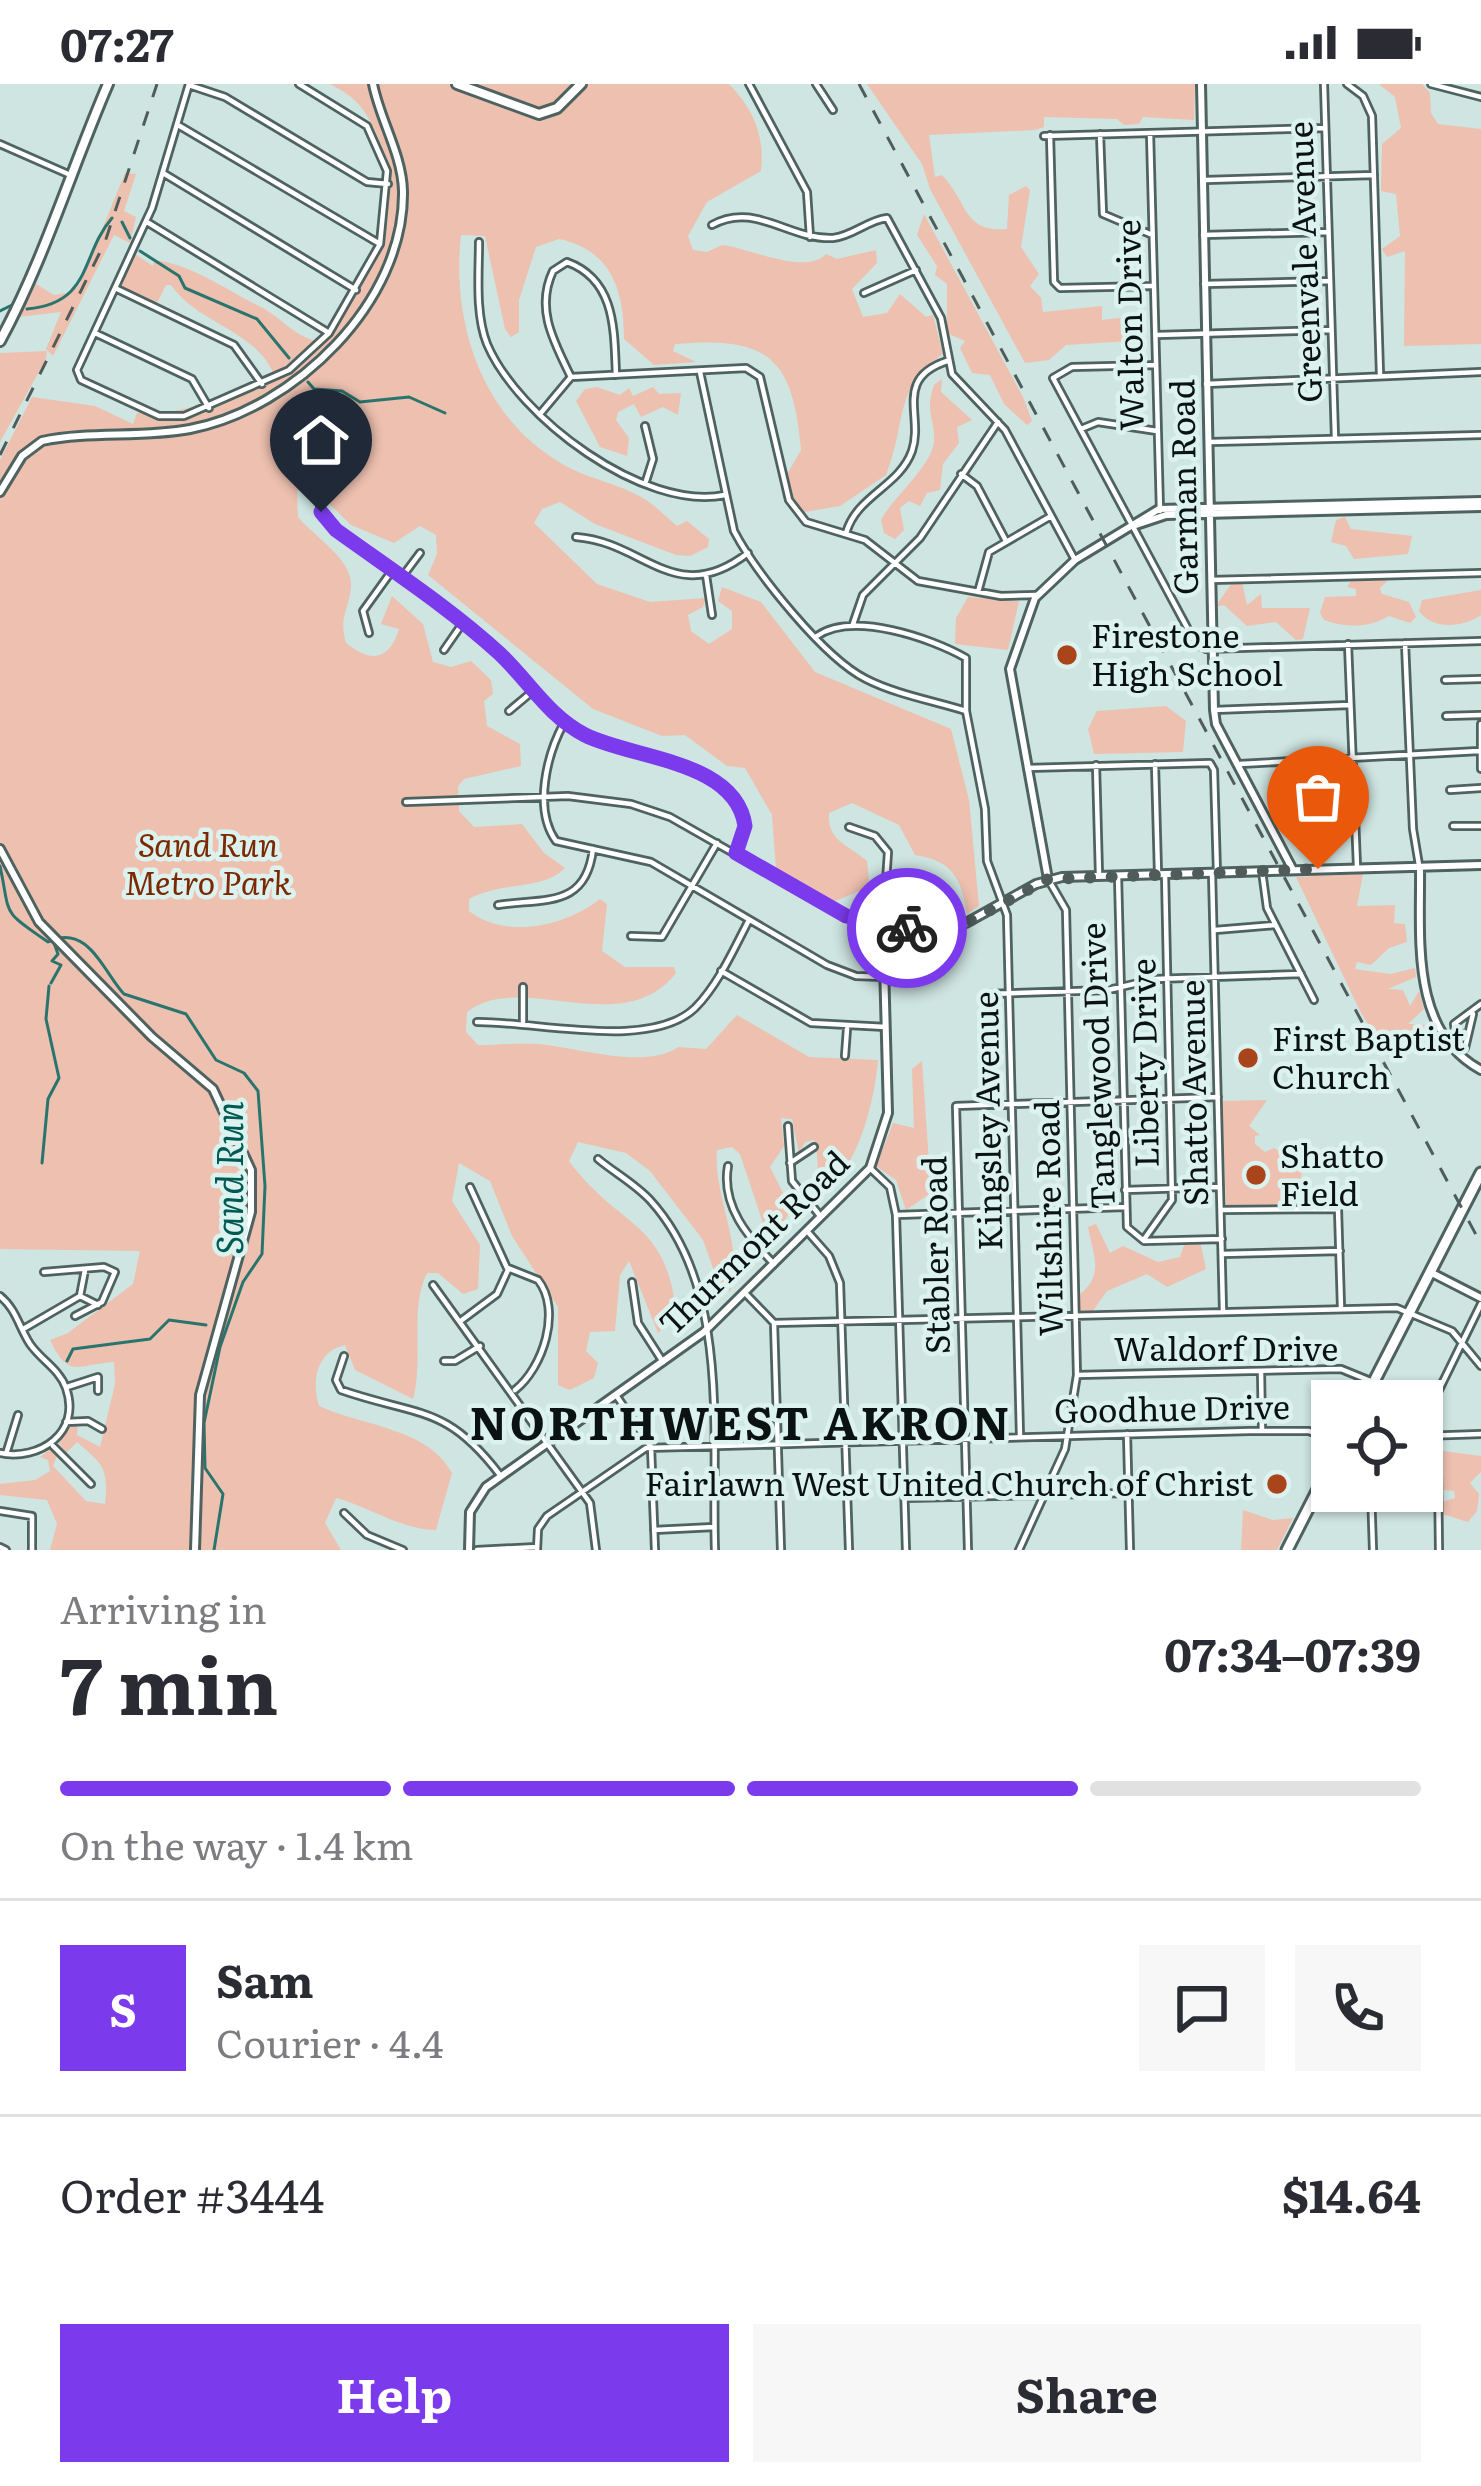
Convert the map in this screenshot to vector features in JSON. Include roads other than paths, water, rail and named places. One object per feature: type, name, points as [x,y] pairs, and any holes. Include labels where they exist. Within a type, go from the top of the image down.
[{"type":"main road","points":[[0,341],[32,283],[68,173],[108,84]]},
{"type":"main road","points":[[457,84],[539,114],[556,108],[581,84]]},
{"type":"main road","points":[[1374,1380],[1481,1173]]},
{"type":"main road","points":[[1287,1550],[1311,1503]]},
{"type":"street","points":[[298,84],[365,124],[381,151],[388,184],[380,244],[329,333],[300,363],[262,383],[209,408],[161,417],[78,376],[147,222],[189,85],[225,97],[367,182],[388,184]]},
{"type":"street","points":[[0,492],[22,456],[42,441],[202,426],[301,380],[323,362],[369,295],[400,219],[402,176],[373,84]]},
{"type":"street","points":[[749,84],[807,192],[810,237]]},
{"type":"street","points":[[816,84],[833,110]]},
{"type":"street","name":"Garman Road","points":[[1201,84],[1214,710],[1293,870]]},
{"type":"street","name":"Greenvale Avenue","points":[[1324,84],[1335,438]]},
{"type":"street","points":[[1347,84],[1363,96],[1371,113],[1380,374]]},
{"type":"street","points":[[1431,84],[1481,97]]},
{"type":"street","points":[[177,125],[380,244]]},
{"type":"street","points":[[1154,286],[1057,286],[1047,135],[1325,128]]},
{"type":"street","name":"Walton Drive","points":[[1150,133],[1160,512]]},
{"type":"street","points":[[1100,134],[1102,214],[1153,234]]},
{"type":"street","points":[[0,144],[68,173]]},
{"type":"street","points":[[163,173],[356,290]]},
{"type":"street","points":[[1201,180],[1374,175]]},
{"type":"street","points":[[712,225],[750,215],[810,237],[839,237],[879,218],[888,219],[944,327],[947,361],[957,382],[998,422],[1076,560]]},
{"type":"street","points":[[147,222],[329,333]]},
{"type":"street","points":[[1203,235],[1328,232]]},
{"type":"street","points":[[479,242],[485,339],[508,383],[595,458],[693,501],[726,495]]},
{"type":"street","points":[[571,377],[548,328],[545,303],[553,271],[567,262],[592,277],[607,298],[616,375]]},
{"type":"street","points":[[864,293],[916,270]]},
{"type":"street","points":[[1204,284],[1330,281]]},
{"type":"street","points":[[116,288],[234,344],[262,383]]},
{"type":"street","points":[[1155,335],[1331,330]]},
{"type":"street","points":[[94,333],[189,377],[209,408]]},
{"type":"street","points":[[847,532],[858,507],[889,482],[910,456],[913,395],[930,368],[947,361]]},
{"type":"street","points":[[1155,365],[1072,367],[1053,379],[1196,644],[1212,649],[1481,640]]},
{"type":"street","points":[[540,414],[571,377],[740,367],[757,374],[793,507],[817,528],[847,532],[871,544],[893,566],[918,581],[977,592],[1037,595]]},
{"type":"street","points":[[700,370],[734,530],[748,554],[817,636],[863,678],[966,711]]},
{"type":"street","points":[[1206,384],[1481,372]]},
{"type":"street","points":[[817,636],[833,626],[853,624],[861,598],[939,512],[998,422]]},
{"type":"street","points":[[1080,430],[1097,422],[1157,431]]},
{"type":"street","points":[[645,426],[653,459],[646,482]]},
{"type":"street","points":[[1208,442],[1481,435]]},
{"type":"street","points":[[961,474],[977,486],[1006,541]]},
{"type":"street","points":[[1048,879],[1010,669],[1037,595],[1076,560],[1160,512],[1481,504]]},
{"type":"street","points":[[320,507],[325,522],[462,624],[565,723],[722,787],[738,801],[745,819],[736,853]]},
{"type":"street","points":[[977,592],[985,558],[1051,516]]},
{"type":"street","points":[[576,537],[674,574],[706,575],[748,554]]},
{"type":"street","points":[[401,579],[420,553]]},
{"type":"street","points":[[369,633],[362,611],[391,572]]},
{"type":"street","points":[[1210,580],[1481,573]]},
{"type":"street","points":[[706,575],[712,615]]},
{"type":"street","points":[[444,650],[462,624]]},
{"type":"street","name":"Kingsley Avenue","points":[[853,624],[913,636],[959,654],[966,667],[966,711],[985,809],[987,861],[1005,902],[1020,1436]]},
{"type":"street","points":[[1405,643],[1426,999],[1444,1037],[1481,1070]]},
{"type":"street","points":[[1348,644],[1357,868]]},
{"type":"street","points":[[1445,680],[1481,679]]},
{"type":"street","points":[[508,711],[533,691]]},
{"type":"street","points":[[1214,710],[1350,705]]},
{"type":"street","points":[[1446,716],[1481,715]]},
{"type":"street","points":[[565,723],[548,753],[548,826],[556,841],[634,855],[836,970],[884,977]]},
{"type":"street","points":[[1481,724],[1481,769]]},
{"type":"street","points":[[1238,765],[1479,751]]},
{"type":"street","points":[[1297,758],[1299,782],[1314,808],[1354,814]]},
{"type":"street","name":"Shatto Avenue","points":[[1155,764],[1210,763],[1214,770],[1223,1312]]},
{"type":"street","points":[[1027,767],[1155,764]]},
{"type":"street","name":"Liberty Drive","points":[[1144,1240],[1170,1206],[1172,1188],[1155,764]]},
{"type":"street","points":[[1096,765],[1099,876]]},
{"type":"street","points":[[1450,790],[1481,788]]},
{"type":"street","points":[[406,802],[547,796],[631,805],[670,817],[837,912],[883,926],[952,926],[1048,879],[1481,865]]},
{"type":"street","points":[[1453,826],[1481,826]]},
{"type":"street","name":"Thurmont Road","points":[[473,1550],[475,1502],[500,1475],[707,1329],[870,1168],[888,1122],[883,926],[890,857],[875,836],[849,827]]},
{"type":"street","points":[[631,936],[662,937],[717,843]]},
{"type":"street","points":[[0,849],[38,921],[152,1037],[213,1089],[251,1170],[251,1211],[200,1395],[195,1550]]},
{"type":"street","points":[[497,905],[575,892],[588,878],[593,849]]},
{"type":"street","points":[[1262,872],[1264,900],[1314,1000]]},
{"type":"street","name":"Tanglewood Drive","points":[[1118,876],[1129,1232],[1144,1240],[1222,1238]]},
{"type":"street","name":"Wiltshire Road","points":[[1019,1550],[1069,1436],[1077,1375],[1066,910],[1048,879]]},
{"type":"street","points":[[477,1022],[633,1031],[659,1028],[693,1009],[749,920]]},
{"type":"street","points":[[1214,930],[1275,926]]},
{"type":"street","points":[[721,971],[804,1020],[847,1029],[886,1028]]},
{"type":"street","points":[[986,994],[1301,974]]},
{"type":"street","points":[[523,987],[523,1022]]},
{"type":"street","points":[[1465,1048],[1465,1035],[1481,1004]]},
{"type":"street","points":[[1465,1035],[1453,1026],[1473,1014]]},
{"type":"street","points":[[845,1056],[847,1029]]},
{"type":"street","points":[[1011,1101],[1218,1097]]},
{"type":"street","name":"Stabler Road","points":[[968,1550],[958,1104],[1011,1101]]},
{"type":"street","points":[[788,1126],[796,1191],[821,1217]]},
{"type":"street","points":[[790,1163],[814,1147]]},
{"type":"street","points":[[598,1159],[650,1200],[684,1248],[707,1329],[715,1550]]},
{"type":"street","points":[[728,1166],[726,1180],[739,1222],[774,1264]]},
{"type":"street","points":[[870,1168],[889,1184],[896,1215],[906,1550]]},
{"type":"street","points":[[470,1187],[508,1268],[538,1280],[550,1306],[536,1367],[512,1392]]},
{"type":"street","points":[[1125,1190],[1220,1187]]},
{"type":"street","points":[[1221,1210],[1335,1207],[1341,1309]]},
{"type":"street","points":[[896,1215],[1126,1208]]},
{"type":"street","points":[[807,1231],[836,1269],[849,1550]]},
{"type":"street","points":[[1222,1254],[1340,1252]]},
{"type":"street","points":[[44,1272],[104,1267],[115,1273],[98,1305],[75,1316]]},
{"type":"street","points":[[462,1320],[497,1294],[508,1268]]},
{"type":"street","points":[[22,1330],[80,1296],[85,1270]]},
{"type":"street","points":[[1430,1272],[1481,1301],[1443,1380]]},
{"type":"street","points":[[632,1282],[638,1323],[663,1362]]},
{"type":"street","points":[[434,1285],[594,1510],[596,1550]]},
{"type":"street","points":[[745,1293],[774,1323],[782,1550]]},
{"type":"street","points":[[0,1296],[66,1388],[66,1422],[51,1444],[32,1454],[3,1454],[18,1415]]},
{"type":"street","points":[[80,1296],[98,1305]]},
{"type":"street","points":[[774,1323],[1410,1311],[1464,1339],[1481,1366]]},
{"type":"street","points":[[444,1361],[455,1361],[480,1346]]},
{"type":"street","points":[[344,1356],[336,1380],[341,1390],[452,1423],[475,1441],[500,1475]]},
{"type":"street","name":"Waldorf Drive","points":[[1077,1375],[1342,1369],[1368,1380]]},
{"type":"street","points":[[1261,1371],[1262,1431]]},
{"type":"street","points":[[66,1388],[98,1377],[98,1391]]},
{"type":"street","points":[[616,1395],[651,1448],[655,1550]]},
{"type":"street","points":[[66,1422],[88,1421],[102,1429]]},
{"type":"street","name":"Goodhue Drive","points":[[651,1448],[1311,1432]]},
{"type":"street","points":[[1127,1434],[1130,1550]]},
{"type":"street","points":[[1443,1436],[1481,1434]]},
{"type":"street","points":[[51,1444],[91,1484]]},
{"type":"street","points":[[473,1550],[537,1549],[541,1522],[651,1448]]},
{"type":"street","points":[[904,1498],[1128,1493]]},
{"type":"street","points":[[0,1511],[32,1516],[32,1550]]},
{"type":"street","points":[[1371,1512],[1372,1550]]},
{"type":"street","points":[[1438,1512],[1439,1550]]},
{"type":"street","points":[[344,1513],[367,1535],[403,1550]]},
{"type":"street","points":[[654,1530],[714,1527]]},
{"type":"street","points":[[1294,1537],[1303,1549]]},
{"type":"waterway","points":[[27,309],[48,305],[74,287],[112,218]]},
{"type":"waterway","points":[[122,222],[130,238]]},
{"type":"waterway","points":[[140,251],[179,276],[185,288],[257,319],[289,358]]},
{"type":"waterway","points":[[0,311],[12,305]]},
{"type":"waterway","points":[[308,382],[314,389],[342,391],[360,402],[409,397],[445,413]]},
{"type":"waterway","name":"Sand Run","points":[[0,866],[7,904],[15,917],[48,942],[62,938],[84,944],[124,994],[186,1014],[216,1060],[244,1073],[258,1091],[265,1186],[262,1254],[243,1282],[220,1347],[204,1423],[205,1468],[223,1494],[214,1550]]},
{"type":"waterway","points":[[51,983],[61,965],[52,961],[58,954],[54,943]]},
{"type":"waterway","points":[[42,1163],[48,1099],[59,1078],[46,1019],[49,986]]},
{"type":"waterway","points":[[67,1361],[73,1349],[150,1339],[169,1320],[206,1325]]},
{"type":"railway","points":[[0,455],[105,242],[157,84]]},
{"type":"railway","points":[[859,84],[1481,1244]]},
{"type":"place","name":"Firestone High School","points":[[1067,655]]},
{"type":"place","name":"First Baptist Church","points":[[1248,1058]]},
{"type":"place","name":"Shatto Field","points":[[1256,1175]]},
{"type":"place","name":"Fairlawn West United Church of Christ","points":[[1277,1484]]},
{"type":"district","name":"NORTHWEST AKRON","points":[[741,1424]]},
{"type":"park label","name":"Sand Run Metro Park","points":[[208,864]]}]
